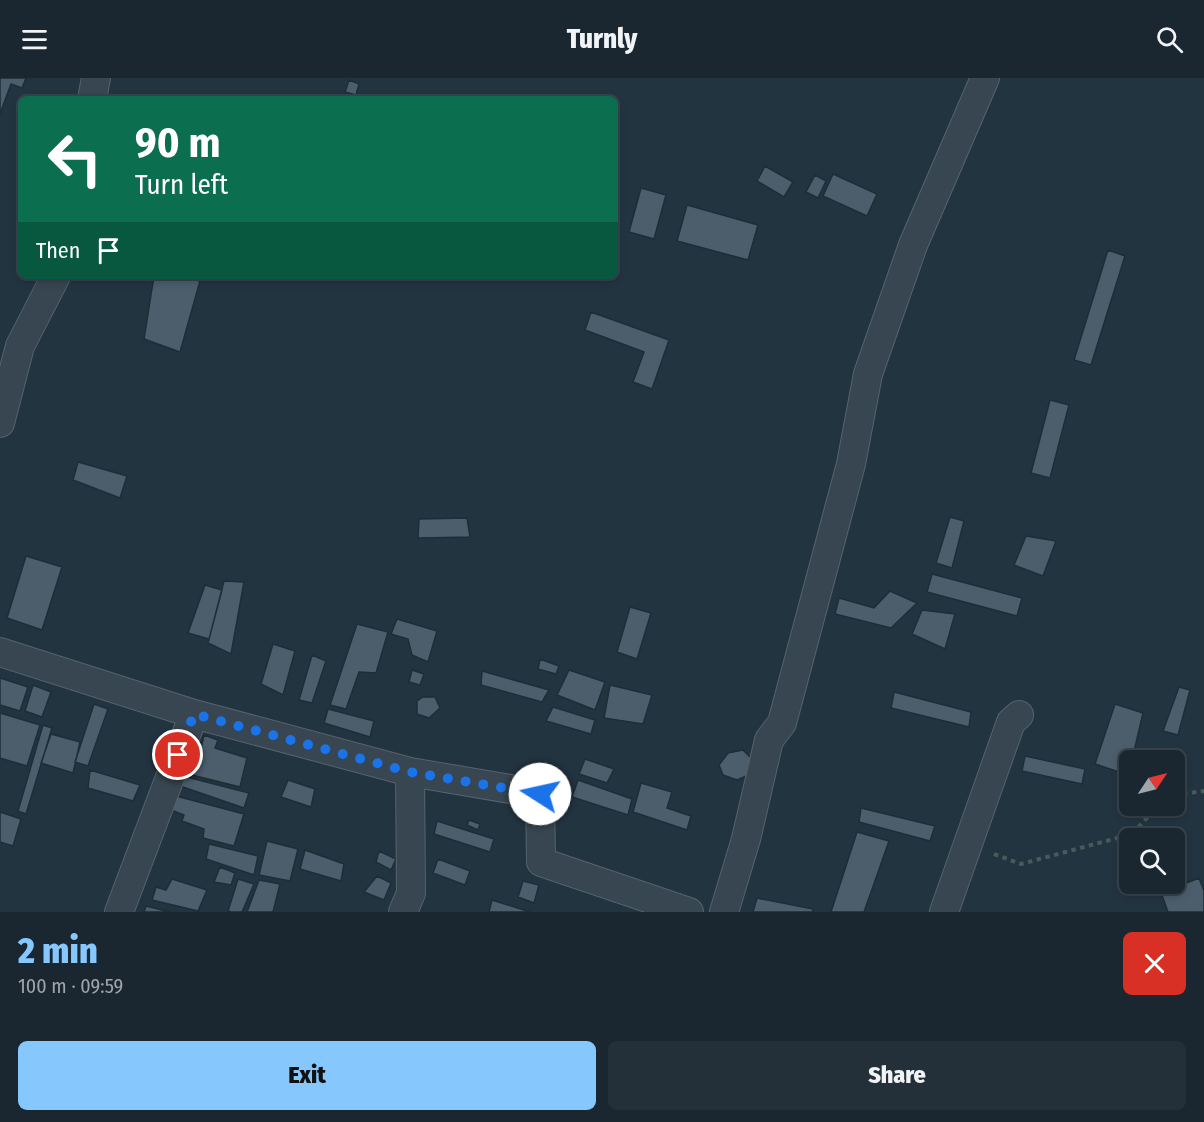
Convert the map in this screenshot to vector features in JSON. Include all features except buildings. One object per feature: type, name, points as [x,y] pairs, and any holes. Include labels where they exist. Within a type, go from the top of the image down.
[{"type":"street","points":[[93,96],[96,78]]},
{"type":"street","points":[[724,912],[746,839],[769,740],[782,723],[824,573],[851,464],[868,374],[913,245],[985,78]]},
{"type":"street","points":[[0,423],[20,346],[54,279]]},
{"type":"street","points":[[0,652],[194,714],[410,772],[540,794],[541,862],[689,912]]},
{"type":"street","points":[[119,912],[194,714]]},
{"type":"street","points":[[944,912],[1011,722],[1019,715]]},
{"type":"street","points":[[403,912],[411,893],[410,772]]},
{"type":"path","points":[[1185,794],[1204,791]]},
{"type":"path","points":[[968,844],[1021,864],[1132,834],[1149,816]]},
{"type":"route","points":[[178,755],[194,714],[410,772],[540,794]]}]
